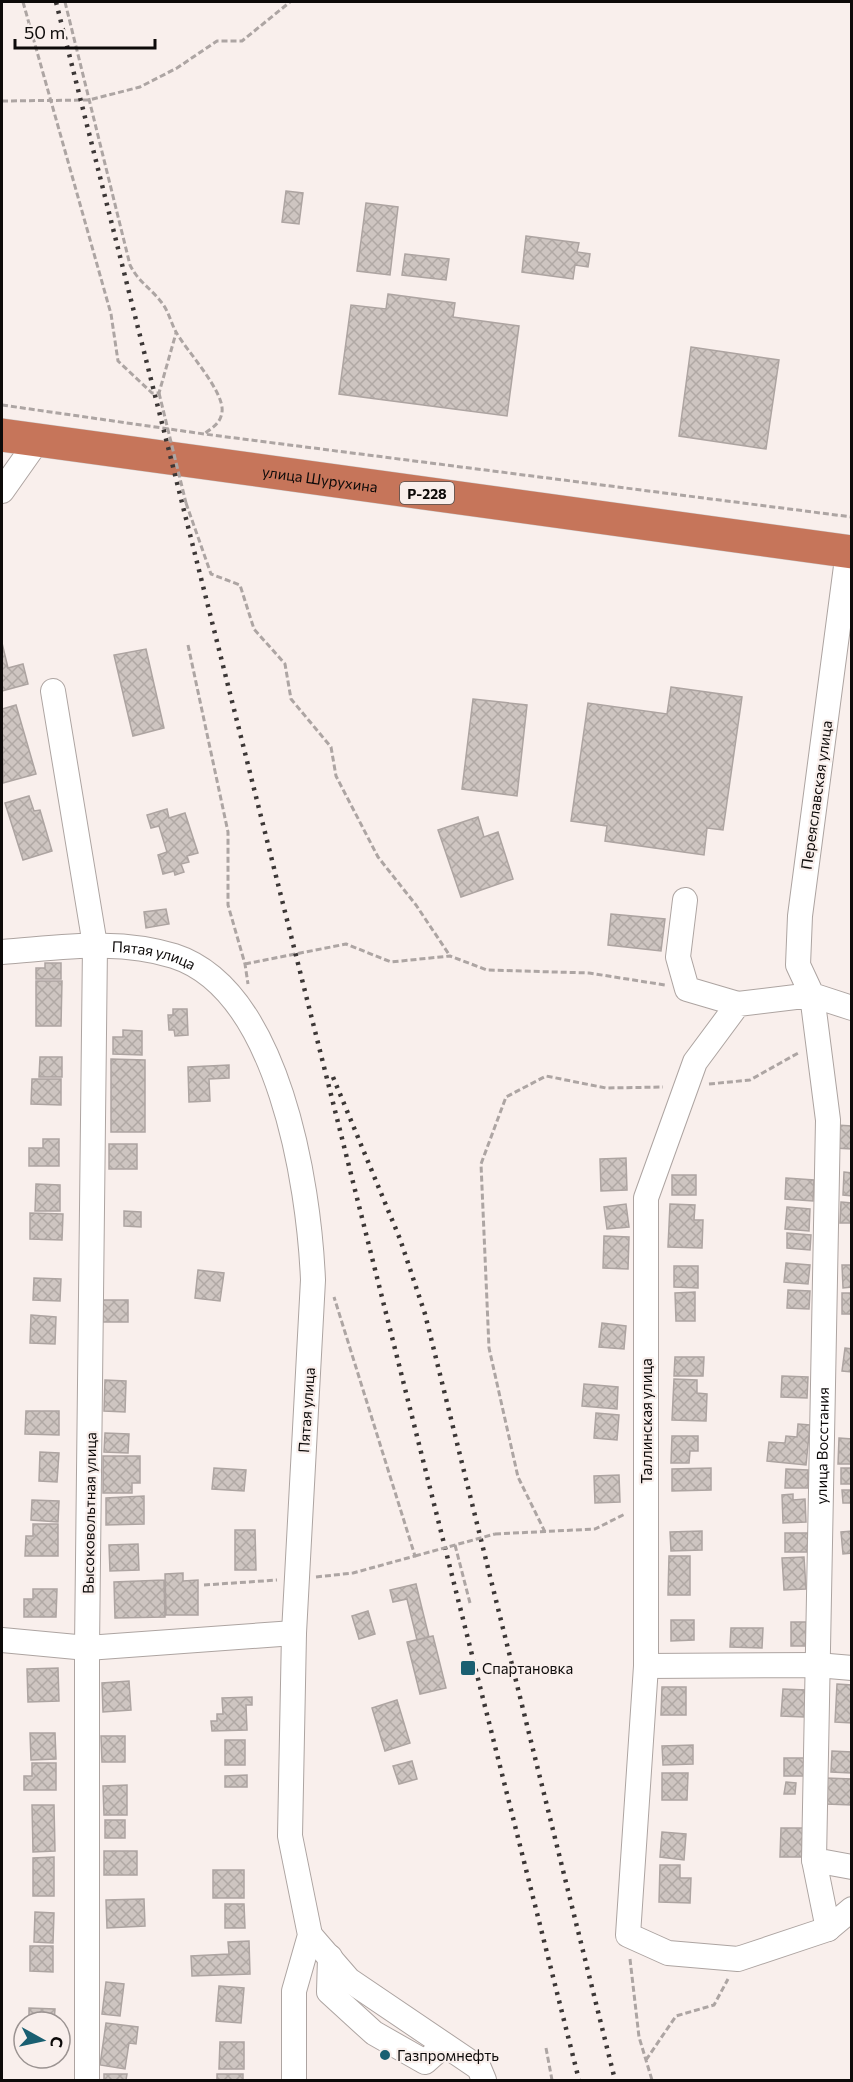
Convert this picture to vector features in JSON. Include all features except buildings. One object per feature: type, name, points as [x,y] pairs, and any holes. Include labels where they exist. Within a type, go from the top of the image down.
[{"type":"highway","name":"улица Шурухина","points":[[2,435],[850,551]]},
{"type":"street","points":[[2,491],[38,440]]},
{"type":"street","name":"Переяславская улица","points":[[812,995],[798,965],[800,916],[850,551]]},
{"type":"street","name":"Высоковольтная улица","points":[[53,691],[94,945],[87,1648],[87,2080]]},
{"type":"street","points":[[685,900],[678,957],[687,989],[738,1004],[812,995],[852,1008]]},
{"type":"street","name":"Пятая улица","points":[[2,952],[94,945],[139,948],[174,956],[198,966],[219,981],[253,1025],[267,1056],[279,1093],[305,1195],[311,1239],[313,1280],[294,1633],[290,1836],[310,1935],[294,1991],[294,2080]]},
{"type":"street","name":"улица Восстания","points":[[812,995],[828,1120],[814,1860],[828,1929]]},
{"type":"street","name":"Таллинская улица","points":[[628,1935],[646,1666],[646,1198],[695,1062],[738,1004]]},
{"type":"street","points":[[2,1640],[87,1648],[294,1633]]},
{"type":"street","points":[[646,1666],[817,1665],[852,1668]]},
{"type":"street","points":[[814,1860],[852,1867]]},
{"type":"street","points":[[628,1935],[668,1953],[738,1959],[828,1929],[852,1909]]},
{"type":"street","points":[[310,1935],[349,1980],[479,2068],[484,2080]]},
{"type":"path","points":[[23,2],[111,314],[118,361],[152,393],[159,393]]},
{"type":"path","points":[[65,2],[130,265],[138,280],[163,303],[176,333],[203,369],[220,402],[222,412],[216,425],[204,434]]},
{"type":"path","points":[[2,101],[53,103],[89,100],[140,87],[177,68],[217,41],[242,41],[290,2]]},
{"type":"path","points":[[176,333],[159,393],[186,503],[211,574],[240,585],[254,629],[285,664],[291,699],[331,747],[336,776],[378,857],[416,905],[450,956]]},
{"type":"path","points":[[2,405],[204,434],[852,517]]},
{"type":"path","points":[[188,645],[228,832],[228,905],[245,964],[248,985]]},
{"type":"path","points":[[245,964],[346,944],[391,962],[450,956],[487,970],[589,973],[687,989]]},
{"type":"path","points":[[545,1532],[518,1477],[489,1348],[481,1164],[506,1097],[546,1076],[606,1088],[686,1087],[750,1080],[819,1041]]},
{"type":"path","points":[[331,1287],[414,1556]]},
{"type":"path","points":[[353,1573],[495,1534],[595,1529],[646,1504]]},
{"type":"path","points":[[455,1545],[470,1603]]},
{"type":"path","points":[[628,1935],[639,2037],[652,2080]]},
{"type":"path","points":[[646,2060],[676,2016],[714,2005],[738,1959]]},
{"type":"path","points":[[546,2048],[552,2080]]},
{"type":"railway","points":[[56,2],[579,2080]]},
{"type":"railway","points":[[333,1077],[400,1239],[425,1314],[615,2080]]},
{"type":"place","name":"Спартановка","points":[[468,1668]]},
{"type":"place","name":"Газпромнефть","points":[[385,2055]]}]
